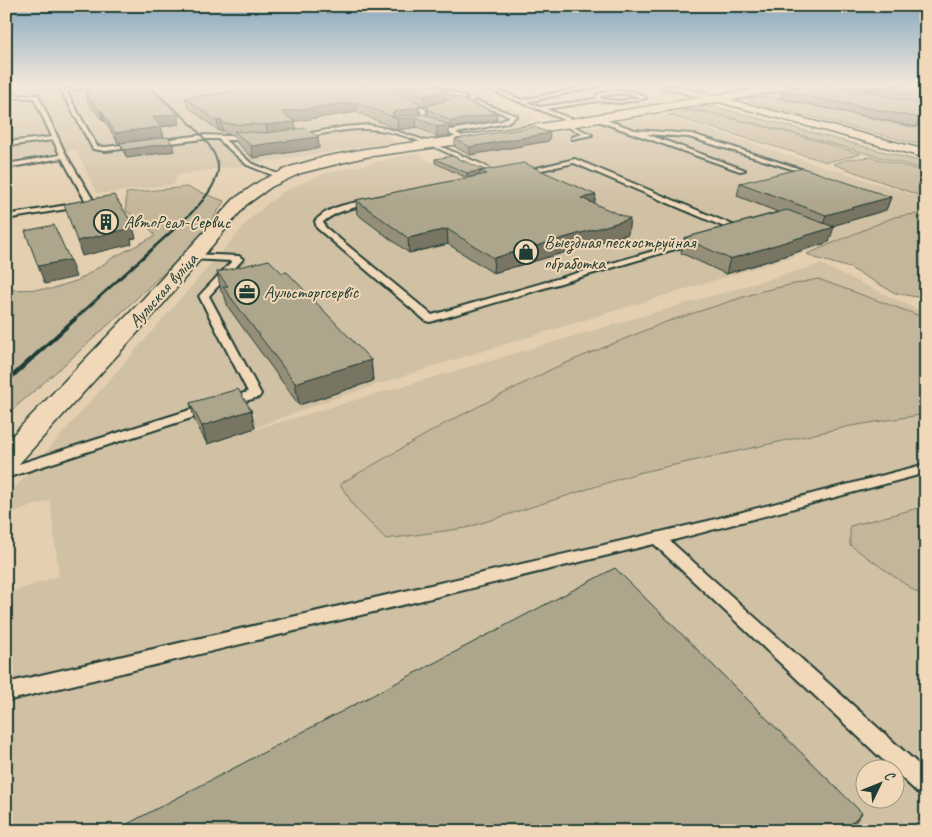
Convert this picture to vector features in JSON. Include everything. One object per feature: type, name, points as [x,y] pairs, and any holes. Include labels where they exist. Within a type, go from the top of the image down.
[{"type":"street","name":"Аульская вуліца","points":[[6,460],[144,312],[248,195],[282,177],[320,163],[428,144],[466,140],[557,125]]},
{"type":"street","points":[[815,125],[926,154]]},
{"type":"lane","points":[[6,217],[91,203],[64,156],[49,125]]},
{"type":"lane","points":[[82,125],[95,148],[105,149],[181,139],[220,138],[258,140]]},
{"type":"lane","points":[[437,125],[466,140]]},
{"type":"lane","points":[[450,132],[487,125]]},
{"type":"lane","points":[[573,125],[589,135],[574,138]]},
{"type":"lane","points":[[616,125],[742,170]]},
{"type":"lane","points":[[286,138],[368,127],[391,131],[428,144],[498,176]]},
{"type":"lane","points":[[634,132],[690,135],[821,176]]},
{"type":"lane","points":[[6,144],[55,138]]},
{"type":"lane","points":[[220,138],[249,164],[282,177]]},
{"type":"lane","points":[[6,166],[64,156]]},
{"type":"lane","points":[[517,173],[575,162],[737,230],[728,233]]},
{"type":"lane","points":[[489,178],[508,174]]},
{"type":"lane","points":[[378,200],[341,207],[328,212],[318,221],[321,228],[430,319],[708,238]]},
{"type":"lane","points":[[6,473],[255,394],[204,296],[239,258],[192,257]]},
{"type":"lane","points":[[6,692],[657,538],[926,468]]},
{"type":"lane","points":[[657,538],[926,785]]},
{"type":"shaded area","points":[[6,125],[521,125],[424,140],[404,129],[381,132],[396,142],[177,175],[175,184],[105,193],[97,193],[76,150],[6,161]]},
{"type":"shaded area","points":[[602,125],[694,125],[926,199],[926,212],[800,254],[444,363],[330,400],[229,437],[821,264],[926,314],[926,831],[6,831],[6,594],[59,576],[50,500],[6,515],[6,498],[254,215],[284,191],[323,174],[412,154],[418,154],[433,163],[454,159],[488,174],[498,171],[453,150]]},
{"type":"shaded area","points":[[702,125],[757,125],[861,154],[827,162]]},
{"type":"shaded area","points":[[762,125],[784,125],[926,163],[926,170]]},
{"type":"shaded area","points":[[844,125],[903,125],[926,130],[926,146]]},
{"type":"shaded area","points":[[871,157],[926,172],[926,198],[833,164],[849,159]]},
{"type":"shaded area","points":[[187,187],[224,201],[206,228],[174,263],[122,312],[6,415],[6,290],[51,289],[79,280],[114,257],[155,236],[148,226],[126,211],[126,193]]},
{"type":"shaded area","points":[[915,214],[926,220],[926,294],[922,298],[895,293],[850,268],[807,254],[894,217]]},
{"type":"shaded area","points":[[818,279],[926,318],[926,414],[851,426],[638,473],[466,528],[386,539],[356,509],[340,484],[444,424],[554,368],[663,323],[762,291]]},
{"type":"shaded area","points":[[926,506],[926,599],[850,545],[850,526]]},
{"type":"building","points":[[110,125],[159,125],[161,127],[115,133]]},
{"type":"building","points":[[534,127],[550,133],[470,147],[455,139]]},
{"type":"building","points":[[305,128],[318,137],[251,146],[234,131],[266,133]]},
{"type":"building","points":[[168,137],[172,143],[124,150],[120,143]]},
{"type":"building","points":[[452,156],[485,170],[467,173],[435,159]]},
{"type":"building","points":[[524,163],[596,195],[581,198],[630,219],[494,258],[447,229],[408,238],[356,200],[487,174],[480,171]]},
{"type":"building","points":[[803,168],[891,197],[826,215],[740,183]]},
{"type":"building","points":[[114,195],[132,223],[125,225],[128,229],[77,241],[64,204]]},
{"type":"building","points":[[787,210],[834,227],[730,259],[684,238]]},
{"type":"building","points":[[54,225],[70,260],[38,266],[25,231]]},
{"type":"building","points":[[269,260],[282,273],[287,272],[371,360],[295,383],[223,287],[228,286],[217,272]]},
{"type":"building","points":[[238,389],[251,410],[202,426],[190,403]]},
{"type":"building","points":[[615,568],[854,805],[854,810],[859,810],[862,813],[842,831],[114,831]]},
{"type":"railway","points":[[184,220],[209,192],[218,171],[217,160],[211,148],[192,125]]},
{"type":"railway","points":[[74,320],[184,220]]},
{"type":"railway","points":[[6,382],[75,319]]},
{"type":"place","name":"АвтоРеал-Сервис","points":[[106,222]]},
{"type":"place","name":"Выездная пескоструйная обработка","points":[[526,252]]},
{"type":"place","name":"Аульсторгсервіс","points":[[247,292]]}]
